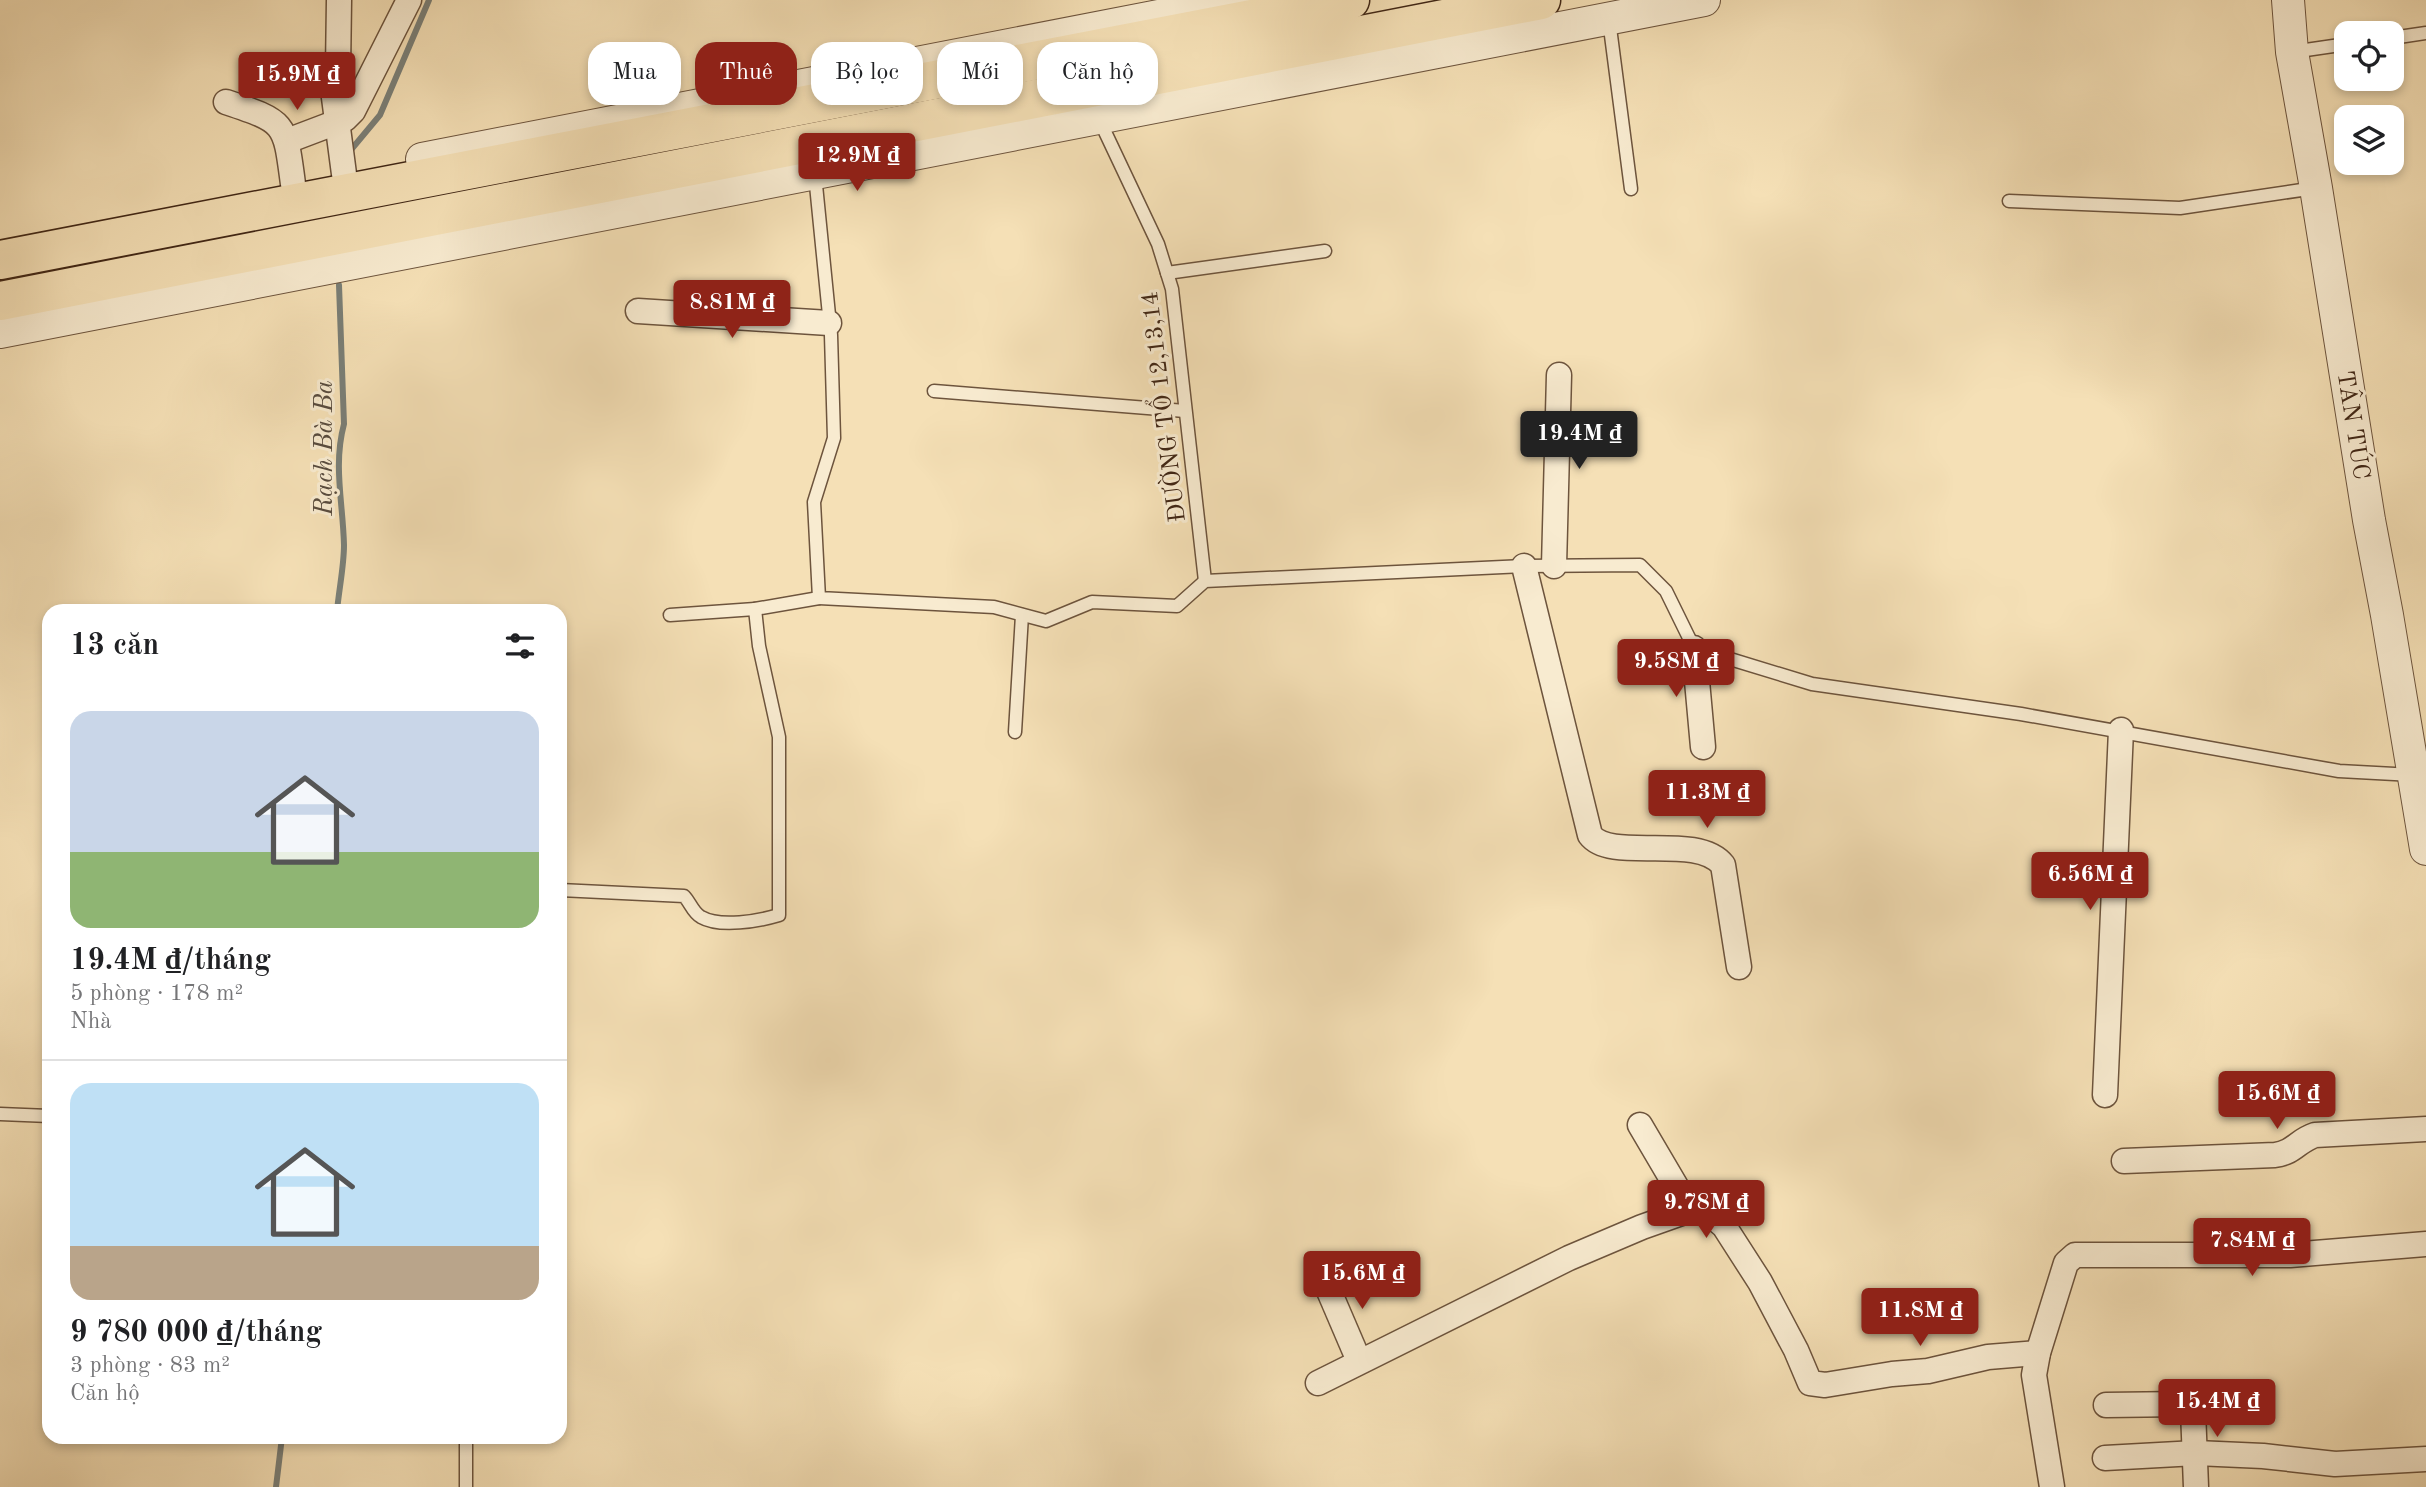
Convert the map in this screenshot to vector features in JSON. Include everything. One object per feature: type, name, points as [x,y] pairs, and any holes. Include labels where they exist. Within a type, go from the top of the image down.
[{"type":"highway","points":[[0,260],[1350,0]]},
{"type":"highway","points":[[0,301],[1541,0]]},
{"type":"street","points":[[339,0],[338,70],[333,90],[344,174]]},
{"type":"street","points":[[287,141],[345,119],[352,111],[409,0]]},
{"type":"street","points":[[0,241],[1241,0]]},
{"type":"street","points":[[0,332],[1704,0]]},
{"type":"street","name":"TÂN TÚC","points":[[2288,0],[2292,52],[2369,520],[2421,776],[2426,849]]},
{"type":"street","points":[[226,102],[263,114],[281,128],[287,141],[293,184]]},
{"type":"street","points":[[638,310],[829,323]]},
{"type":"street","points":[[1554,566],[1559,375]]},
{"type":"street","points":[[1524,566],[1590,835],[1595,842],[1611,846],[1699,851],[1719,860],[1723,865],[1740,967]]},
{"type":"street","points":[[1694,648],[1703,747]]},
{"type":"street","points":[[2105,1095],[2121,730]]},
{"type":"street","points":[[1640,1125],[1690,1210]]},
{"type":"street","points":[[2124,1161],[2275,1155],[2288,1153],[2304,1139],[2315,1135],[2426,1129]]},
{"type":"street","points":[[1318,1383],[1600,1244],[1690,1210],[1711,1215],[1724,1226],[1760,1282],[1796,1350],[1808,1380],[1813,1385],[1928,1371],[1988,1357],[2038,1353]]},
{"type":"street","points":[[2052,1487],[2034,1375],[2038,1353],[2066,1263],[2075,1255],[2290,1255],[2426,1244]]},
{"type":"street","points":[[1323,1277],[1359,1362]]},
{"type":"street","points":[[2106,1405],[2190,1406],[2193,1410],[2196,1487]]},
{"type":"street","points":[[2105,1458],[2196,1453],[2263,1456],[2335,1464],[2426,1459]]},
{"type":"lane","points":[[1609,20],[1630,189]]},
{"type":"lane","points":[[2404,36],[2426,33]]},
{"type":"lane","points":[[2292,52],[2334,46]]},
{"type":"lane","name":"ĐƯỜNG TỔ 12,13,14","points":[[1098,117],[1158,244],[1172,289],[1205,581]]},
{"type":"lane","points":[[815,175],[829,323],[834,438],[814,502],[819,598]]},
{"type":"lane","points":[[2009,201],[2180,208],[2316,188]]},
{"type":"lane","points":[[1167,273],[1325,251]]},
{"type":"lane","points":[[934,391],[1185,411]]},
{"type":"lane","points":[[670,615],[755,609],[819,598],[994,607],[1046,621],[1092,602],[1177,606],[1205,581],[1524,566],[1640,565],[1666,591],[1694,648],[1812,684],[2021,713],[2339,771],[2421,776]]},
{"type":"lane","points":[[567,890],[684,896],[703,919],[734,923],[779,915],[779,737],[759,646],[755,609]]},
{"type":"lane","points":[[1015,732],[1022,615]]},
{"type":"lane","points":[[0,1114],[42,1116]]},
{"type":"lane","points":[[466,1444],[466,1487]]},
{"type":"waterway","name":"Rạch Bà Ba","points":[[350,151],[380,115],[429,0]]},
{"type":"waterway","name":"Rạch Bà Ba","points":[[338,604],[344,545],[339,469],[344,424],[339,285]]},
{"type":"waterway","name":"Rạch Bà Ba","points":[[276,1487],[281,1444]]}]
